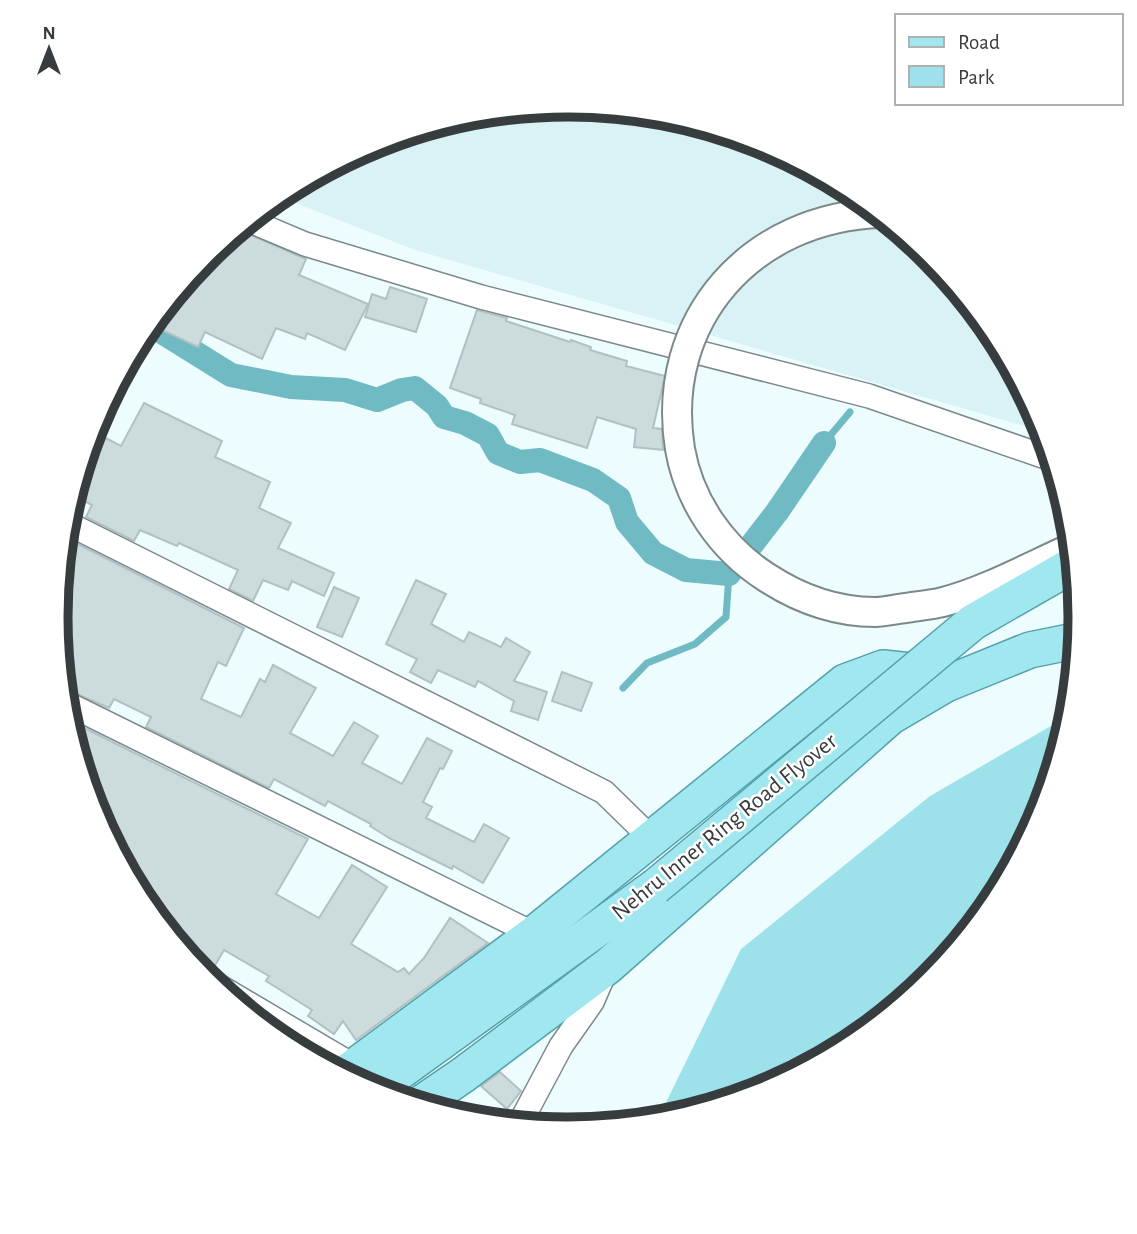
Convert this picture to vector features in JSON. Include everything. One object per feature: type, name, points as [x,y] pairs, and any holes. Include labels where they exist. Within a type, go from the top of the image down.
[{"type":"main road","name":"Nehru Inner Ring Road Flyover","points":[[363,1073],[655,887],[972,622],[1066,569]]},
{"type":"main road","points":[[430,1097],[608,966],[890,717],[946,684],[1030,650],[1068,642]]},
{"type":"main road","points":[[362,1073],[845,682],[883,668],[911,671],[946,684]]},
{"type":"street","points":[[864,214],[817,223],[782,236],[731,277],[709,304],[691,337],[676,393],[681,452],[693,494],[728,546],[758,572],[791,593],[831,607],[875,612],[942,602],[987,586],[1064,552]]},
{"type":"street","points":[[259,224],[305,244],[481,297],[869,397],[1042,456]]},
{"type":"street","points":[[77,528],[604,792],[652,839]]},
{"type":"street","points":[[77,708],[534,934]]},
{"type":"street","points":[[524,1115],[561,1046],[592,1002],[608,966]]},
{"type":"shaded area","points":[[536,118],[601,118],[666,126],[698,134],[729,143],[790,168],[846,201],[898,241],[945,287],[965,312],[1002,367],[1032,429],[1031,428],[415,250],[291,201],[347,168],[377,155],[408,143],[471,126]]},
{"type":"green space","points":[[1051,726],[1056,727],[1031,808],[1002,867],[965,922],[922,971],[873,1014],[790,1066],[729,1091],[663,1108],[741,949],[930,796]]},
{"type":"building","points":[[248,234],[306,259],[299,275],[368,304],[345,350],[307,333],[305,339],[276,328],[262,359],[205,332],[198,347],[162,330],[167,319],[192,287]]},
{"type":"building","points":[[390,287],[427,299],[416,332],[365,317],[372,294],[386,299]]},
{"type":"building","points":[[477,310],[591,347],[590,350],[627,361],[626,366],[665,376],[653,428],[662,429],[663,450],[634,447],[636,429],[597,417],[587,448],[512,424],[515,415],[480,403],[481,399],[450,388]]},
{"type":"building","points":[[144,403],[222,441],[215,457],[270,482],[259,508],[291,523],[278,548],[334,573],[324,596],[292,581],[288,590],[263,580],[253,601],[229,589],[238,570],[179,543],[177,546],[140,530],[134,541],[86,517],[92,505],[82,500],[102,436],[121,446]]},
{"type":"building","points":[[74,542],[244,628],[226,666],[218,662],[201,699],[241,717],[260,679],[265,682],[273,665],[316,688],[290,733],[333,756],[354,722],[378,736],[362,763],[402,784],[427,738],[452,751],[423,802],[432,807],[426,818],[474,842],[484,824],[509,838],[483,883],[453,866],[452,869],[389,838],[370,826],[371,824],[328,801],[325,806],[274,779],[269,788],[146,727],[151,717],[114,699],[109,708],[75,693],[68,617]]},
{"type":"building","points":[[416,580],[446,594],[431,624],[464,642],[469,632],[501,647],[506,638],[530,652],[514,681],[547,692],[538,720],[511,711],[514,701],[478,681],[475,687],[438,670],[431,683],[410,672],[417,659],[386,644]]},
{"type":"building","points":[[334,587],[359,598],[342,637],[317,627]]},
{"type":"building","points":[[562,672],[592,683],[581,711],[552,701]]},
{"type":"building","points":[[81,726],[308,839],[276,894],[319,918],[352,865],[387,887],[351,944],[398,972],[404,968],[409,974],[424,958],[450,918],[488,943],[356,1040],[343,1021],[334,1034],[308,1016],[312,1010],[266,981],[269,976],[224,950],[214,967],[192,947],[172,922],[135,867],[106,808]]},
{"type":"building","points":[[500,1072],[521,1091],[507,1109],[481,1086]]},
{"type":"waterway","points":[[159,330],[231,375],[291,387],[345,390],[377,400],[415,388],[437,406],[444,417],[465,423],[488,435],[498,453],[520,462],[540,460],[593,480],[619,498],[627,522],[653,553],[686,570],[729,574],[777,512],[824,443]]},
{"type":"waterway","points":[[824,443],[850,412]]},
{"type":"waterway","points":[[623,688],[647,663],[695,644],[726,617],[729,574]]}]
